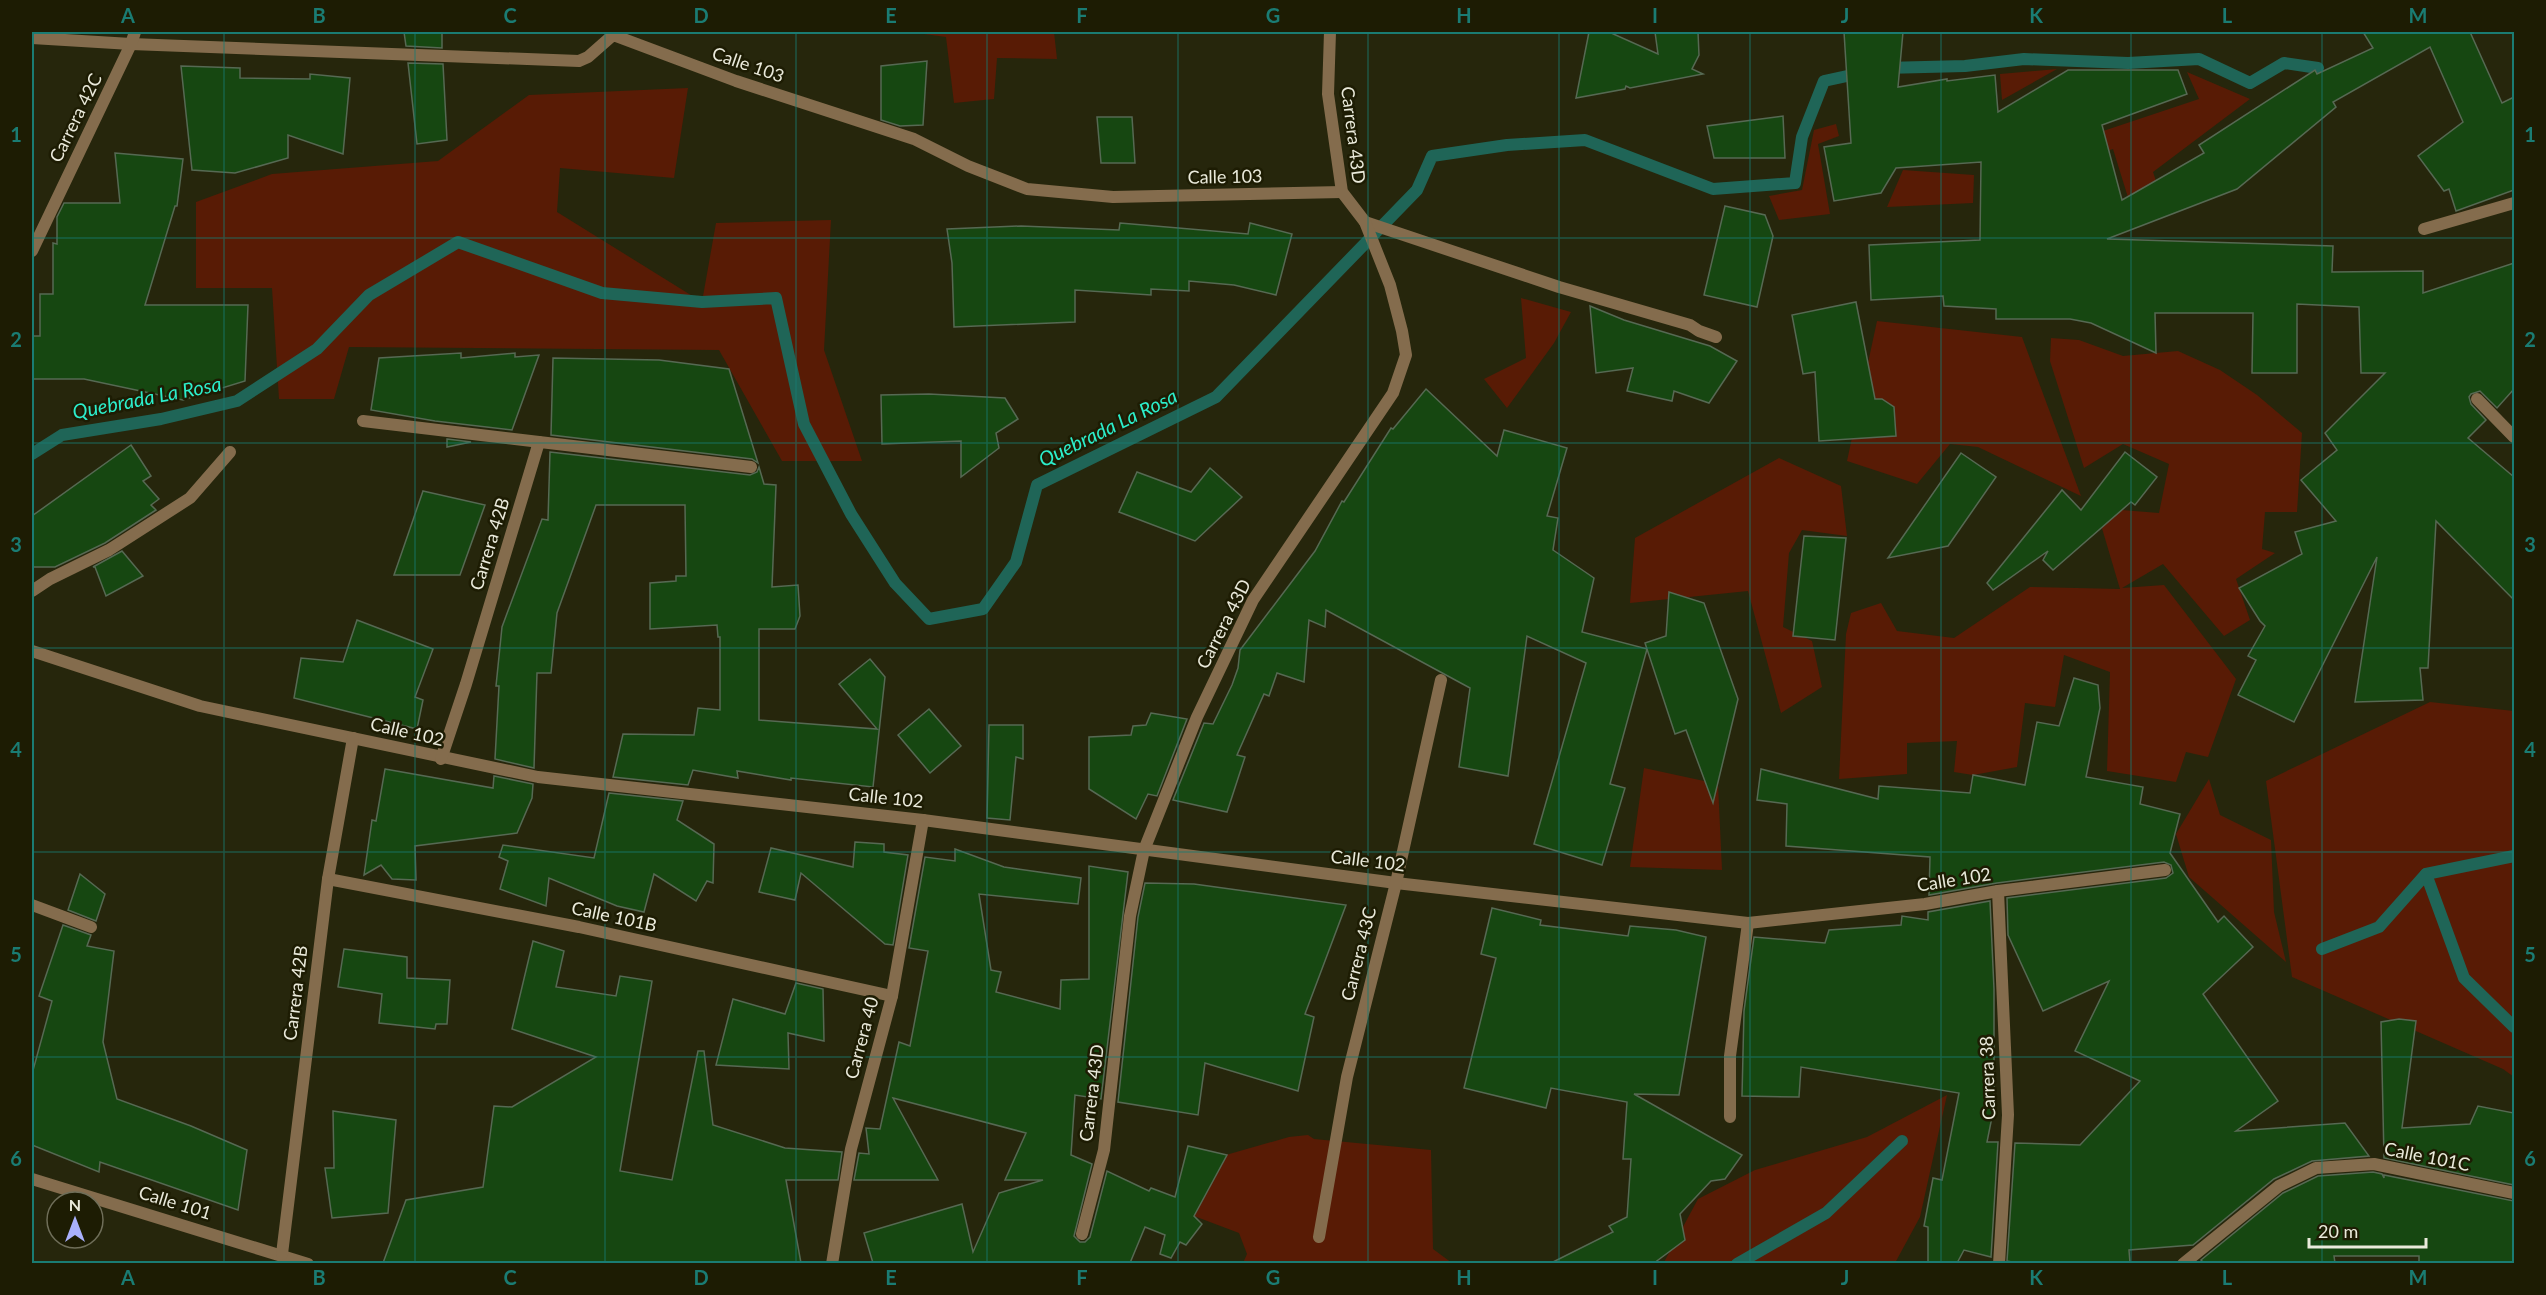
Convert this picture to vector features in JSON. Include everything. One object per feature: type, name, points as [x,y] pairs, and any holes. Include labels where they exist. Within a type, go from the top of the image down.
[{"type":"street","name":"Carrera 43D","points":[[1082,1234],[1104,1150],[1130,916],[1144,850],[1197,717],[1253,600],[1393,393],[1404,366],[1406,355],[1402,331],[1390,285],[1365,222],[1342,192],[1328,94],[1330,32]]},
{"type":"street","name":"Calle 103","points":[[32,38],[133,38],[579,61],[588,57],[614,33],[736,81],[914,140],[968,166],[1027,189],[1113,197],[1342,192]]},
{"type":"street","name":"Carrera 42C","points":[[32,251],[133,38]]},
{"type":"street","points":[[2424,229],[2514,203]]},
{"type":"street","points":[[1365,222],[1559,287],[1689,325],[1716,337]]},
{"type":"street","points":[[2477,399],[2514,437]]},
{"type":"street","points":[[363,421],[751,467]]},
{"type":"street","name":"Carrera 42B","points":[[441,759],[539,442]]},
{"type":"street","points":[[32,591],[50,579],[109,550],[190,498],[230,452]]},
{"type":"street","name":"Calle 102","points":[[32,651],[200,706],[354,738],[441,759],[538,777],[922,820],[1396,883],[1748,923],[1925,904],[1998,891],[2165,870]]},
{"type":"street","name":"Carrera 43C","points":[[1319,1238],[1347,1077],[1396,883],[1441,680]]},
{"type":"street","name":"Carrera 42B","points":[[282,1254],[328,879],[354,738]]},
{"type":"street","name":"Carrera 40","points":[[832,1263],[851,1149],[891,996],[922,820]]},
{"type":"street","name":"Calle 101B","points":[[328,879],[579,927],[891,996]]},
{"type":"street","name":"Carrera 38","points":[[1998,891],[2008,1115],[1999,1263]]},
{"type":"street","points":[[32,905],[91,927]]},
{"type":"street","points":[[1730,1117],[1730,1056],[1748,923]]},
{"type":"street","name":"Calle 101C","points":[[2183,1263],[2279,1186],[2316,1168],[2374,1164],[2514,1193]]},
{"type":"street","name":"Calle 101","points":[[32,1179],[308,1263]]},
{"type":"shaded area","points":[[909,32],[1054,32],[1057,59],[997,58],[994,99],[954,103],[946,37]]},
{"type":"shaded area","points":[[2057,69],[2002,100],[2000,74]]},
{"type":"shaded area","points":[[2187,72],[2250,99],[2153,172],[2167,214],[2135,220],[2113,149],[2055,167],[2022,158],[2199,99]]},
{"type":"shaded area","points":[[688,88],[674,178],[560,168],[557,212],[702,302],[716,223],[831,220],[824,350],[862,461],[782,461],[719,350],[349,347],[334,399],[279,399],[272,288],[196,288],[196,202],[272,174],[438,161],[529,95]]},
{"type":"shaded area","points":[[1836,124],[1839,136],[1818,144],[1830,214],[1779,220],[1769,196],[1802,190],[1814,130]]},
{"type":"shaded area","points":[[1903,170],[1974,175],[1973,203],[1887,207]]},
{"type":"shaded area","points":[[1521,298],[1571,312],[1554,343],[1507,408],[1484,379],[1526,358]]},
{"type":"shaded area","points":[[1877,321],[2022,337],[2081,496],[1978,447],[1950,444],[1917,484],[1847,461]]},
{"type":"shaded area","points":[[2051,338],[2079,340],[2123,356],[2178,351],[2220,370],[2257,395],[2302,433],[2297,512],[2265,512],[2262,549],[2275,553],[2236,579],[2250,620],[2224,636],[2163,564],[2122,588],[2164,585],[2236,679],[2208,757],[2186,752],[2176,782],[2107,771],[2110,672],[2064,655],[2055,707],[2025,703],[2017,767],[1973,775],[1954,772],[1957,741],[1907,743],[1907,774],[1839,779],[1846,634],[1851,613],[1881,603],[1897,631],[1954,638],[2030,587],[2120,589],[2096,508],[2159,513],[2169,464],[2123,444],[2084,468],[2050,361]]},
{"type":"shaded area","points":[[1779,458],[1841,486],[1847,536],[1802,530],[1789,553],[1783,627],[1812,641],[1822,687],[1781,713],[1748,591],[1630,603],[1635,538]]},
{"type":"shaded area","points":[[2430,702],[2514,711],[2514,1077],[2503,1069],[2292,977],[2266,781]]},
{"type":"shaded area","points":[[1644,768],[1718,784],[1722,870],[1630,867]]},
{"type":"shaded area","points":[[2209,779],[2220,815],[2271,840],[2274,912],[2286,962],[2189,877],[2176,834]]},
{"type":"shaded area","points":[[1947,1095],[1920,1217],[1895,1263],[1663,1264],[1698,1199],[1755,1170],[1867,1137]]},
{"type":"shaded area","points":[[1308,1135],[1314,1139],[1431,1150],[1433,1249],[1452,1263],[1243,1263],[1247,1254],[1239,1233],[1194,1216],[1198,1163],[1289,1137]]},
{"type":"building","points":[[404,32],[442,32],[442,48],[406,46]]},
{"type":"building","points":[[1589,32],[1609,32],[1658,54],[1655,32],[1698,32],[1699,55],[1692,69],[1703,74],[1630,88],[1626,86],[1625,89],[1576,98]]},
{"type":"building","points":[[1844,32],[1903,32],[1898,87],[1947,79],[1947,81],[1995,75],[1998,112],[2068,70],[2178,70],[2187,94],[2102,125],[2122,200],[2204,153],[2199,145],[2315,70],[2317,74],[2373,48],[2363,32],[2470,32],[2502,103],[2514,97],[2514,190],[2456,211],[2449,189],[2444,191],[2418,156],[2463,122],[2430,47],[2333,102],[2336,107],[2237,189],[2107,239],[2333,246],[2332,272],[2423,271],[2423,293],[2514,263],[2514,389],[2497,408],[2480,391],[2471,394],[2469,397],[2471,404],[2486,420],[2468,438],[2514,477],[2514,600],[2436,521],[2428,668],[2420,668],[2423,700],[2355,702],[2377,557],[2294,722],[2238,695],[2256,660],[2248,656],[2265,626],[2239,588],[2302,554],[2295,532],[2336,521],[2301,480],[2337,450],[2325,433],[2385,373],[2361,373],[2359,307],[2297,304],[2297,373],[2252,373],[2253,313],[2155,313],[2156,353],[2091,323],[2070,319],[1996,319],[1996,309],[1944,306],[1943,296],[1871,300],[1869,245],[1980,240],[1981,162],[1896,168],[1881,193],[1834,201],[1824,147],[1851,143]]},
{"type":"building","points":[[927,61],[923,125],[900,126],[881,120],[881,66]]},
{"type":"building","points":[[408,63],[443,64],[447,140],[417,144]]},
{"type":"building","points":[[181,66],[240,68],[240,78],[310,79],[310,74],[350,78],[343,154],[288,135],[288,158],[235,173],[192,170]]},
{"type":"building","points":[[1783,116],[1785,158],[1714,158],[1707,126]]},
{"type":"building","points":[[1097,117],[1132,117],[1135,163],[1101,163]]},
{"type":"building","points":[[115,153],[183,159],[177,206],[175,206],[145,305],[248,305],[245,381],[183,400],[84,379],[32,379],[32,336],[40,336],[40,294],[53,294],[53,243],[57,244],[57,217],[64,203],[120,203]]},
{"type":"building","points":[[1725,206],[1765,215],[1773,236],[1757,307],[1704,295]]},
{"type":"building","points":[[1120,223],[1248,234],[1250,223],[1292,234],[1276,295],[1234,285],[1189,281],[1189,291],[1151,289],[1151,295],[1075,290],[1075,322],[954,327],[952,263],[947,229],[1021,226],[1119,230]]},
{"type":"building","points":[[1856,302],[1875,399],[1882,399],[1894,407],[1896,436],[1819,441],[1815,372],[1803,374],[1792,315]]},
{"type":"building","points":[[1590,306],[1624,320],[1710,346],[1737,361],[1709,403],[1674,391],[1672,401],[1627,391],[1633,368],[1596,373]]},
{"type":"building","points":[[461,353],[461,358],[515,353],[515,357],[539,355],[512,430],[435,421],[371,410],[379,358]]},
{"type":"building","points":[[553,358],[659,360],[729,369],[758,463],[752,459],[551,435]]},
{"type":"building","points":[[1426,389],[1497,456],[1504,430],[1567,448],[1547,516],[1558,518],[1553,550],[1594,578],[1582,632],[1647,649],[1610,784],[1625,788],[1602,865],[1534,844],[1586,663],[1527,636],[1508,776],[1459,767],[1470,688],[1326,610],[1325,627],[1309,620],[1304,682],[1277,673],[1269,696],[1264,694],[1237,755],[1245,757],[1227,812],[1173,800],[1204,723],[1213,724],[1232,685],[1238,668],[1240,650],[1315,551],[1342,501],[1344,502],[1391,428],[1393,429]]},
{"type":"building","points":[[929,394],[1005,398],[1018,419],[996,433],[999,448],[961,477],[961,441],[882,444],[881,395]]},
{"type":"building","points":[[447,439],[471,442],[447,447]]},
{"type":"building","points":[[131,445],[151,476],[143,481],[159,499],[151,505],[156,510],[105,543],[55,567],[32,567],[32,516]]},
{"type":"building","points":[[550,452],[750,475],[757,472],[759,467],[764,484],[776,485],[772,587],[798,585],[800,616],[795,629],[759,629],[759,720],[877,729],[839,684],[870,659],[885,677],[873,787],[791,778],[791,780],[737,771],[738,778],[693,770],[688,785],[613,777],[623,734],[694,735],[698,708],[720,710],[720,637],[718,637],[717,625],[650,629],[650,583],[676,581],[676,576],[686,576],[685,505],[596,505],[557,613],[551,673],[537,673],[534,768],[495,759],[499,686],[496,686],[502,627],[542,519],[548,520]]},
{"type":"building","points":[[2125,452],[2157,477],[2135,505],[2131,502],[2053,570],[2043,560],[2048,551],[1993,590],[1987,583],[2062,490],[2081,510]]},
{"type":"building","points":[[1961,453],[1996,477],[1948,546],[1888,558]]},
{"type":"building","points":[[1210,468],[1242,497],[1195,541],[1119,512],[1137,472],[1191,492]]},
{"type":"building","points":[[423,491],[485,505],[460,575],[394,575]]},
{"type":"building","points":[[1804,536],[1846,538],[1835,640],[1793,636]]},
{"type":"building","points":[[122,551],[143,576],[106,596],[95,567],[93,567]]},
{"type":"building","points":[[1669,592],[1704,603],[1738,699],[1713,803],[1686,730],[1675,734],[1645,643],[1666,636]]},
{"type":"building","points":[[357,620],[433,649],[415,697],[423,700],[417,729],[294,698],[301,658],[343,662]]},
{"type":"building","points":[[2074,678],[2098,685],[2100,708],[2086,777],[2143,787],[2140,804],[2180,814],[2170,853],[2218,922],[2224,916],[2253,947],[2203,994],[2278,1101],[2236,1131],[2345,1123],[2369,1156],[2312,1161],[2274,1179],[2193,1245],[2129,1250],[2130,1263],[2017,1263],[2007,1261],[2015,1143],[2080,1145],[2140,1081],[2075,1051],[2109,981],[2043,1011],[2008,935],[2007,898],[2166,878],[2173,873],[2171,865],[2164,862],[1997,883],[1929,895],[1930,857],[1786,846],[1787,804],[1757,800],[1761,769],[1878,799],[1879,786],[1970,793],[1973,775],[2025,785],[2037,722],[2059,726]]},
{"type":"building","points":[[929,709],[961,746],[930,773],[898,735]]},
{"type":"building","points":[[1151,713],[1187,719],[1157,796],[1148,794],[1136,819],[1089,789],[1089,737],[1131,735],[1133,726],[1146,725]]},
{"type":"building","points":[[989,725],[1023,725],[1023,759],[1016,757],[1010,820],[987,818]]},
{"type":"building","points":[[385,769],[493,788],[494,776],[533,784],[532,798],[517,833],[415,846],[416,880],[392,879],[381,865],[364,875],[372,820],[376,821]]},
{"type":"building","points":[[609,793],[683,801],[677,820],[714,844],[713,883],[707,881],[696,901],[654,874],[644,912],[617,906],[549,878],[546,906],[500,889],[508,861],[499,857],[503,845],[594,858]]},
{"type":"building","points":[[855,842],[884,844],[884,852],[908,855],[893,945],[885,944],[801,873],[795,900],[759,892],[771,848],[853,867]]},
{"type":"building","points":[[955,849],[1004,867],[1081,878],[1078,904],[979,894],[991,970],[1001,972],[996,992],[1060,1009],[1061,980],[1089,979],[1089,866],[1128,872],[1101,1099],[1075,1095],[1071,1155],[1092,1164],[1074,1236],[1080,1242],[1085,1242],[1090,1237],[1107,1171],[1149,1191],[1151,1188],[1175,1197],[1188,1146],[1227,1155],[1194,1216],[1202,1224],[1186,1245],[1180,1242],[1171,1258],[1160,1254],[1165,1235],[1145,1227],[1130,1263],[873,1263],[864,1233],[962,1204],[973,1252],[999,1193],[1043,1180],[1005,1180],[1026,1133],[893,1098],[938,1180],[854,1180],[859,1153],[869,1154],[866,1128],[880,1129],[899,1042],[910,1046],[928,951],[909,948],[925,857],[955,861]]},
{"type":"building","points":[[80,874],[105,894],[96,921],[68,910]]},
{"type":"building","points":[[1145,883],[1194,884],[1346,905],[1305,1014],[1314,1017],[1298,1091],[1205,1063],[1198,1115],[1118,1102],[1138,917]]},
{"type":"building","points":[[1990,901],[1994,989],[1994,1107],[1987,1142],[1998,1142],[1991,1257],[1964,1250],[1957,1263],[1928,1263],[1928,1227],[1924,1226],[1933,1178],[1942,1180],[1959,1093],[1801,1067],[1799,1097],[1742,1096],[1744,1011],[1754,937],[1825,943],[1829,930],[1901,925],[1902,916],[1928,920],[1928,912]]},
{"type":"building","points":[[1492,908],[1541,920],[1540,925],[1628,936],[1630,926],[1676,930],[1706,937],[1679,1095],[1634,1094],[1742,1155],[1725,1179],[1711,1181],[1680,1214],[1685,1240],[1654,1263],[1551,1263],[1613,1232],[1609,1226],[1627,1217],[1631,1159],[1623,1159],[1627,1102],[1551,1088],[1546,1108],[1464,1088],[1496,958],[1481,954]]},
{"type":"building","points":[[63,925],[91,935],[87,946],[114,951],[103,1042],[117,1099],[191,1126],[247,1150],[238,1210],[100,1162],[99,1172],[32,1145],[32,1074],[52,1001],[39,996]]},
{"type":"building","points":[[533,941],[564,951],[556,987],[616,996],[620,976],[652,981],[620,1171],[672,1180],[698,1051],[704,1051],[713,1125],[785,1148],[842,1152],[838,1180],[786,1180],[801,1263],[383,1263],[406,1200],[483,1187],[494,1106],[512,1107],[596,1057],[512,1029]]},
{"type":"building","points":[[344,949],[407,957],[407,978],[450,980],[447,1024],[436,1024],[435,1029],[379,1023],[382,994],[338,987]]},
{"type":"building","points":[[796,983],[823,989],[824,1041],[788,1033],[789,1069],[716,1065],[733,999],[785,1014]]},
{"type":"building","points":[[2399,1019],[2416,1021],[2402,1128],[2470,1124],[2478,1106],[2514,1113],[2514,1185],[2384,1158],[2381,1022]]},
{"type":"building","points":[[333,1111],[396,1120],[388,1213],[332,1218],[325,1168],[334,1168]]},
{"type":"building","points":[[2373,1172],[2382,1174],[2384,1178],[2384,1175],[2514,1201],[2514,1263],[2419,1263],[2419,1256],[2334,1256],[2335,1263],[2204,1263],[2201,1260],[2283,1193],[2318,1176]]},
{"type":"waterway","name":"Quebrada La Rosa","points":[[1884,68],[1965,66],[2024,59],[2128,63],[2199,59],[2250,83],[2284,63],[2318,68]]},
{"type":"waterway","name":"Quebrada La Rosa","points":[[32,454],[62,435],[161,419],[237,401],[317,349],[369,295],[458,242],[602,293],[702,302],[776,298],[804,424],[851,514],[895,583],[929,619],[983,609],[1016,562],[1037,485],[1216,397],[1417,190],[1432,156],[1507,145],[1585,140],[1713,189],[1795,183],[1802,137],[1824,81],[1861,73]]},
{"type":"waterway","points":[[2426,874],[2514,856]]},
{"type":"waterway","points":[[2322,949],[2379,927],[2426,874],[2464,978],[2514,1027]]},
{"type":"waterway","points":[[1737,1264],[1826,1213],[1902,1141]]}]
